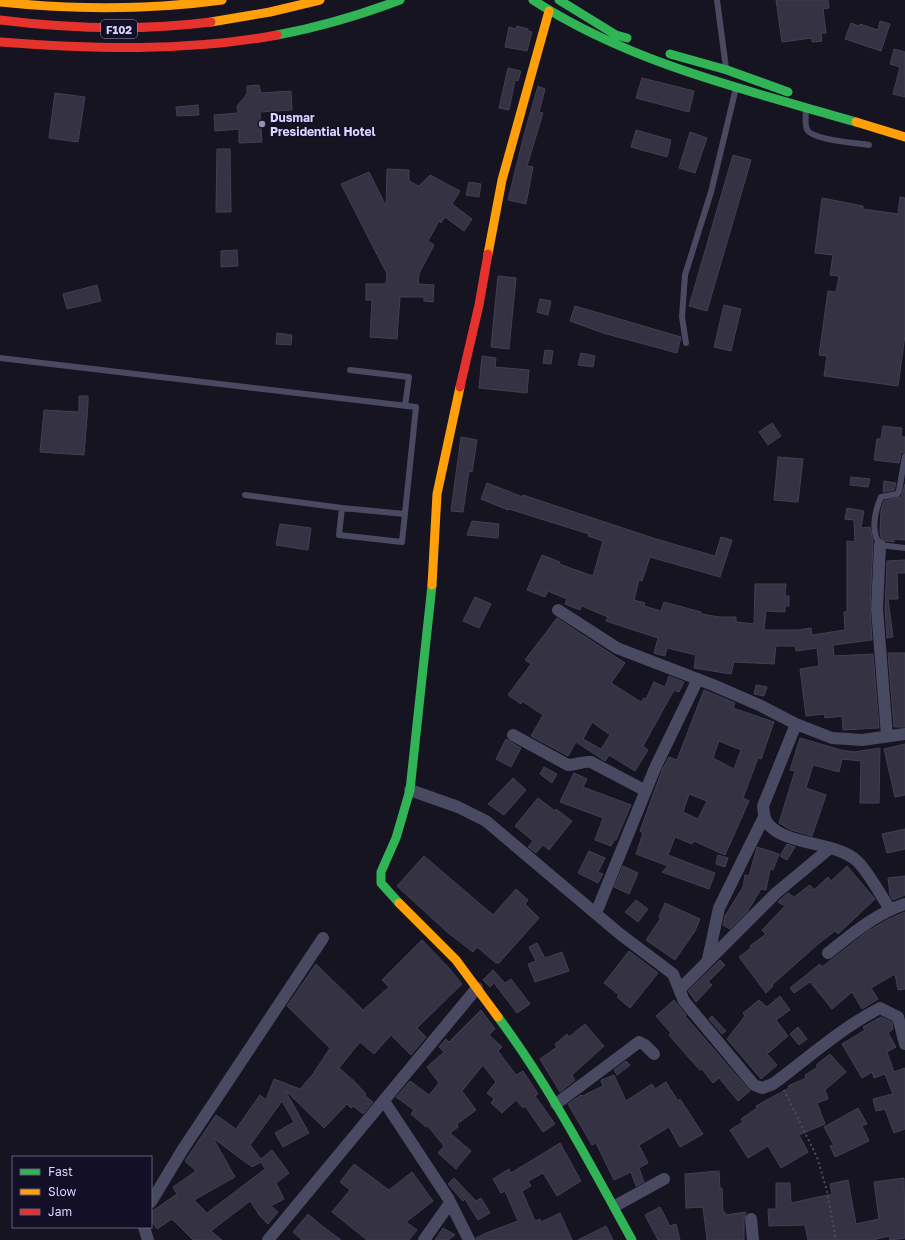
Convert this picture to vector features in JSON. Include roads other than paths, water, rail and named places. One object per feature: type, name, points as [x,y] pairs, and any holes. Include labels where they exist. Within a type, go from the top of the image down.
[{"type":"main road","name":"F102","points":[[0,2],[65,8],[114,10],[199,4],[222,0]]},
{"type":"main road","name":"F102","points":[[0,20],[65,27],[116,29],[237,18],[292,8],[320,0]]},
{"type":"main road","points":[[0,42],[108,49],[189,46],[286,34],[375,11],[400,0]]},
{"type":"main road","points":[[533,0],[570,24],[613,45],[736,88],[905,137]]},
{"type":"main road","points":[[560,0],[616,35],[637,42]]},
{"type":"main road","points":[[549,11],[514,132],[502,180],[479,305],[438,494],[431,597],[410,790],[396,838],[381,872],[381,883],[387,891],[456,960],[521,1048],[556,1104],[615,1206],[632,1240]]},
{"type":"main road","points":[[658,50],[727,70],[796,94]]},
{"type":"main road","points":[[834,106],[893,123]]},
{"type":"street","points":[[880,545],[877,609],[888,736]]},
{"type":"street","points":[[558,610],[617,648],[698,679],[759,705],[796,724],[832,738],[862,740],[905,734]]},
{"type":"street","points":[[596,913],[655,768],[698,679]]},
{"type":"street","points":[[796,724],[763,806],[764,817],[770,826],[782,834],[847,854],[858,861],[890,909]]},
{"type":"street","points":[[513,735],[568,765],[575,765],[585,761],[591,762],[646,791]]},
{"type":"street","points":[[410,790],[458,807],[486,821],[620,934],[673,974],[684,1001],[698,1020],[754,1085],[762,1088],[773,1084],[841,1032],[880,1008],[898,1017],[905,1044]]},
{"type":"street","points":[[708,959],[719,908],[764,817]]},
{"type":"street","points":[[680,989],[708,959],[776,893],[830,849]]},
{"type":"street","points":[[828,953],[866,923],[890,909],[905,904]]},
{"type":"street","points":[[152,1200],[183,1149],[323,938]]},
{"type":"street","points":[[268,1240],[477,988]]},
{"type":"street","points":[[556,1104],[639,1042],[645,1045],[654,1054]]},
{"type":"street","points":[[384,1101],[450,1203],[469,1240]]},
{"type":"street","points":[[615,1206],[664,1179]]},
{"type":"street","points":[[424,1240],[450,1203]]},
{"type":"street","points":[[751,1220],[753,1240]]},
{"type":"street","points":[[144,1228],[148,1240]]},
{"type":"lane","points":[[716,0],[727,70]]},
{"type":"lane","points":[[686,343],[682,317],[684,275],[711,192],[736,88]]},
{"type":"lane","points":[[806,108],[806,126],[808,131],[817,136],[869,145]]},
{"type":"lane","points":[[0,358],[416,407],[402,542],[339,535],[342,508]]},
{"type":"lane","points":[[350,370],[409,377],[405,406]]},
{"type":"lane","points":[[905,456],[899,491],[897,494],[881,497],[874,519],[875,532],[880,545],[905,548]]},
{"type":"lane","points":[[245,495],[342,508],[405,514]]},
{"type":"place","name":"Dusmar Presidential Hotel","points":[[262,124]]}]
